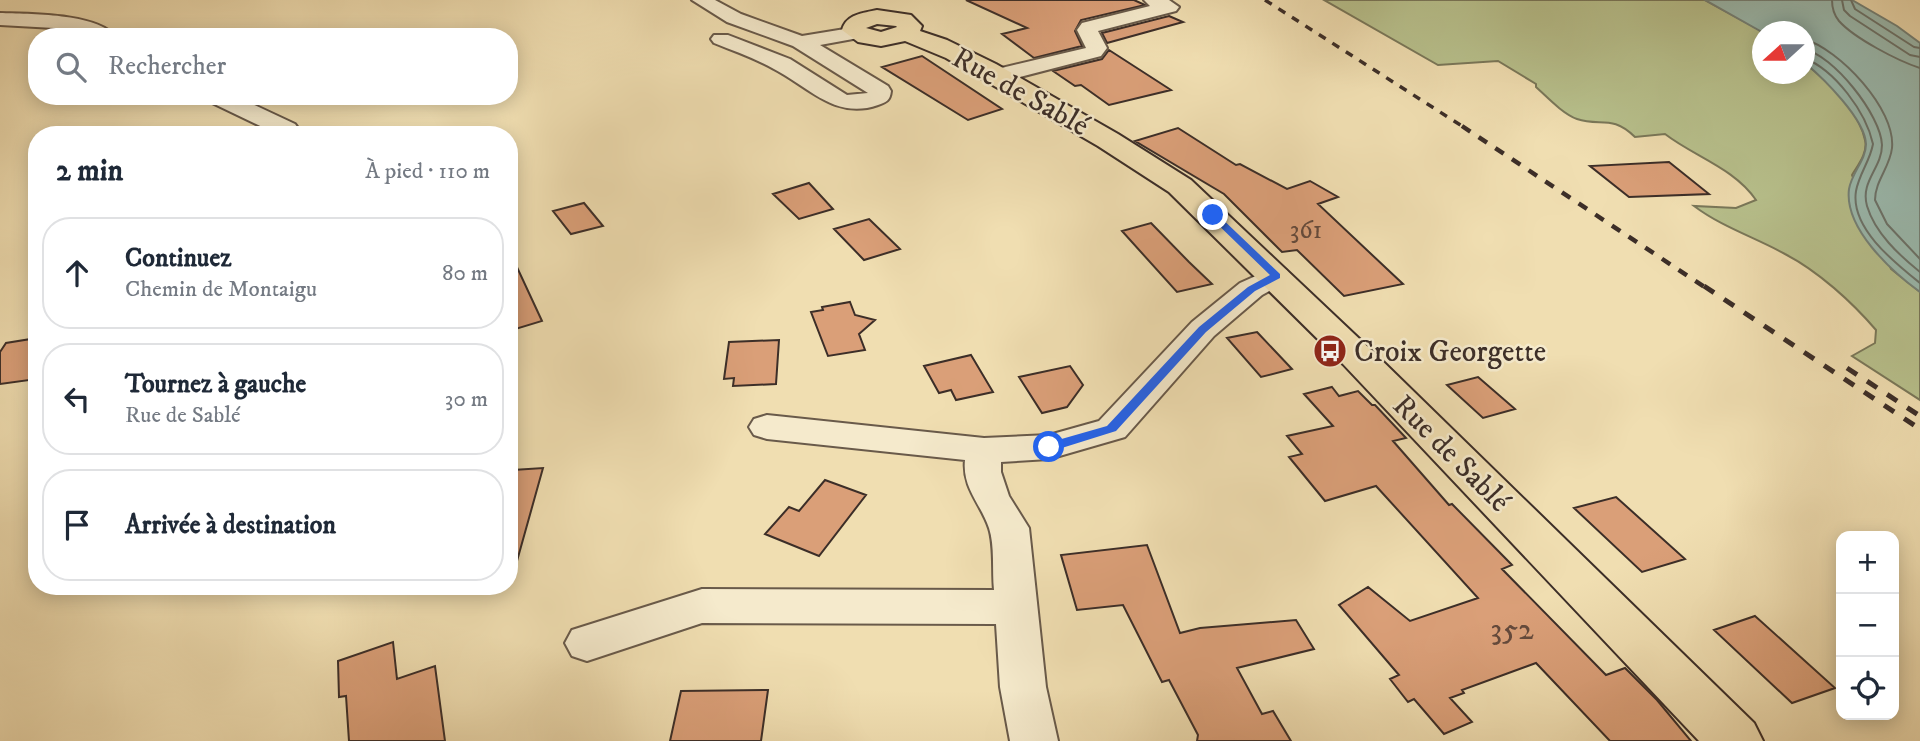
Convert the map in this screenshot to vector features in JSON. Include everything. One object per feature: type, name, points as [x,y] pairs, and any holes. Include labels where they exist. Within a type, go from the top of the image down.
[{"type":"main road","name":"Rue de Sablé","points":[[857,0],[891,25],[925,38],[998,76],[1150,164],[1213,215],[1735,741]]},
{"type":"main road","points":[[856,23],[891,25],[880,38],[857,33],[853,26],[856,23]]},
{"type":"street","points":[[701,0],[734,18],[800,43],[880,91],[879,97],[865,104],[827,96],[784,65],[721,39]]},
{"type":"street","points":[[998,76],[1094,52],[1097,48],[1087,30],[1089,27],[1168,6]]},
{"type":"street","points":[[0,19],[67,22],[91,28]]},
{"type":"street","points":[[800,43],[857,33]]},
{"type":"street","points":[[235,105],[281,126]]},
{"type":"street","points":[[766,427],[984,450],[1049,447],[1112,429],[1203,329],[1251,289],[1276,276]]},
{"type":"street","points":[[984,450],[982,472],[991,498],[1009,527],[1023,687],[1034,741]]},
{"type":"street","points":[[587,643],[702,606],[1017,607]]},
{"type":"green space","points":[[1324,0],[1705,0],[1752,26],[1752,84],[1815,84],[1815,72],[1841,97],[1862,129],[1865,150],[1852,175],[1891,269],[1920,292],[1920,400],[1852,356],[1875,343],[1876,330],[1834,288],[1797,261],[1694,206],[1736,208],[1756,200],[1737,179],[1665,134],[1635,137],[1613,123],[1572,117],[1550,100],[1536,84],[1498,61],[1438,65]]},
{"type":"water","points":[[1705,0],[1852,0],[1920,43],[1920,292],[1883,260],[1854,219],[1849,204],[1849,189],[1866,144],[1859,123],[1851,111],[1815,72],[1815,21],[1752,21],[1752,26]]},
{"type":"building","points":[[966,0],[1134,0],[1145,5],[1081,20],[1075,31],[1082,46],[1034,58],[1002,34],[1027,28]]},
{"type":"building","points":[[1169,16],[1183,22],[1107,43],[1102,33]]},
{"type":"building","points":[[1109,50],[1171,90],[1109,105],[1081,85],[1075,86],[1053,71],[1102,59]]},
{"type":"building","points":[[922,56],[1002,109],[968,120],[882,67]]},
{"type":"building","points":[[1178,128],[1236,165],[1240,164],[1287,189],[1310,181],[1338,197],[1318,204],[1403,284],[1344,296],[1297,250],[1282,252],[1224,194],[1135,141]]},
{"type":"building","points":[[1669,162],[1709,194],[1629,197],[1590,166]]},
{"type":"building","points":[[809,183],[833,209],[799,219],[773,194]]},
{"type":"building","points":[[584,203],[603,226],[571,234],[553,211]]},
{"type":"building","points":[[869,219],[900,249],[864,260],[834,229]]},
{"type":"building","points":[[1151,223],[1212,284],[1177,292],[1122,231]]},
{"type":"building","points":[[518,269],[542,321],[518,328]]},
{"type":"building","points":[[850,302],[855,315],[875,320],[859,334],[865,350],[828,356],[811,312],[823,310],[822,307]]},
{"type":"building","points":[[1257,332],[1292,369],[1261,377],[1227,338]]},
{"type":"building","points":[[28,339],[28,380],[0,384],[0,352],[6,343]]},
{"type":"building","points":[[779,340],[776,384],[733,386],[734,378],[724,379],[729,342]]},
{"type":"building","points":[[971,355],[993,392],[956,400],[951,390],[939,393],[924,366]]},
{"type":"building","points":[[1070,366],[1083,385],[1067,407],[1042,413],[1019,377]]},
{"type":"building","points":[[1478,377],[1515,409],[1483,418],[1447,385]]},
{"type":"building","points":[[1332,387],[1339,396],[1358,391],[1375,405],[1406,438],[1393,441],[1449,505],[1452,504],[1512,565],[1502,569],[1606,675],[1625,668],[1657,700],[1691,741],[1610,741],[1536,663],[1462,690],[1464,693],[1450,698],[1472,722],[1444,734],[1414,699],[1408,702],[1390,679],[1399,675],[1339,605],[1368,587],[1410,621],[1478,598],[1376,486],[1325,501],[1289,457],[1302,454],[1287,436],[1333,426],[1304,394]]},
{"type":"building","points":[[543,468],[518,557],[518,470]]},
{"type":"building","points":[[825,480],[866,495],[819,556],[765,534],[789,507],[799,511]]},
{"type":"building","points":[[1616,497],[1685,559],[1642,572],[1574,508]]},
{"type":"building","points":[[1147,545],[1180,633],[1200,628],[1296,620],[1314,649],[1237,668],[1262,714],[1273,711],[1291,741],[1197,741],[1198,735],[1169,680],[1162,682],[1123,605],[1077,610],[1061,555]]},
{"type":"building","points":[[1755,616],[1835,688],[1792,703],[1714,630]]},
{"type":"building","points":[[393,642],[397,679],[435,666],[445,741],[349,741],[346,696],[339,697],[338,661]]},
{"type":"building","points":[[768,690],[761,741],[670,741],[681,691]]},
{"type":"railway","points":[[1265,0],[1465,128]]},
{"type":"railway","points":[[1462,126],[1706,288]]},
{"type":"railway","points":[[1704,286],[1920,429]]},
{"type":"railway","points":[[1847,368],[1920,416]]},
{"type":"place","name":"Croix Georgette","points":[[1330,351]]},
{"type":"route","points":[[1049,447],[1112,429],[1203,329],[1251,289],[1276,276],[1213,215]]}]
